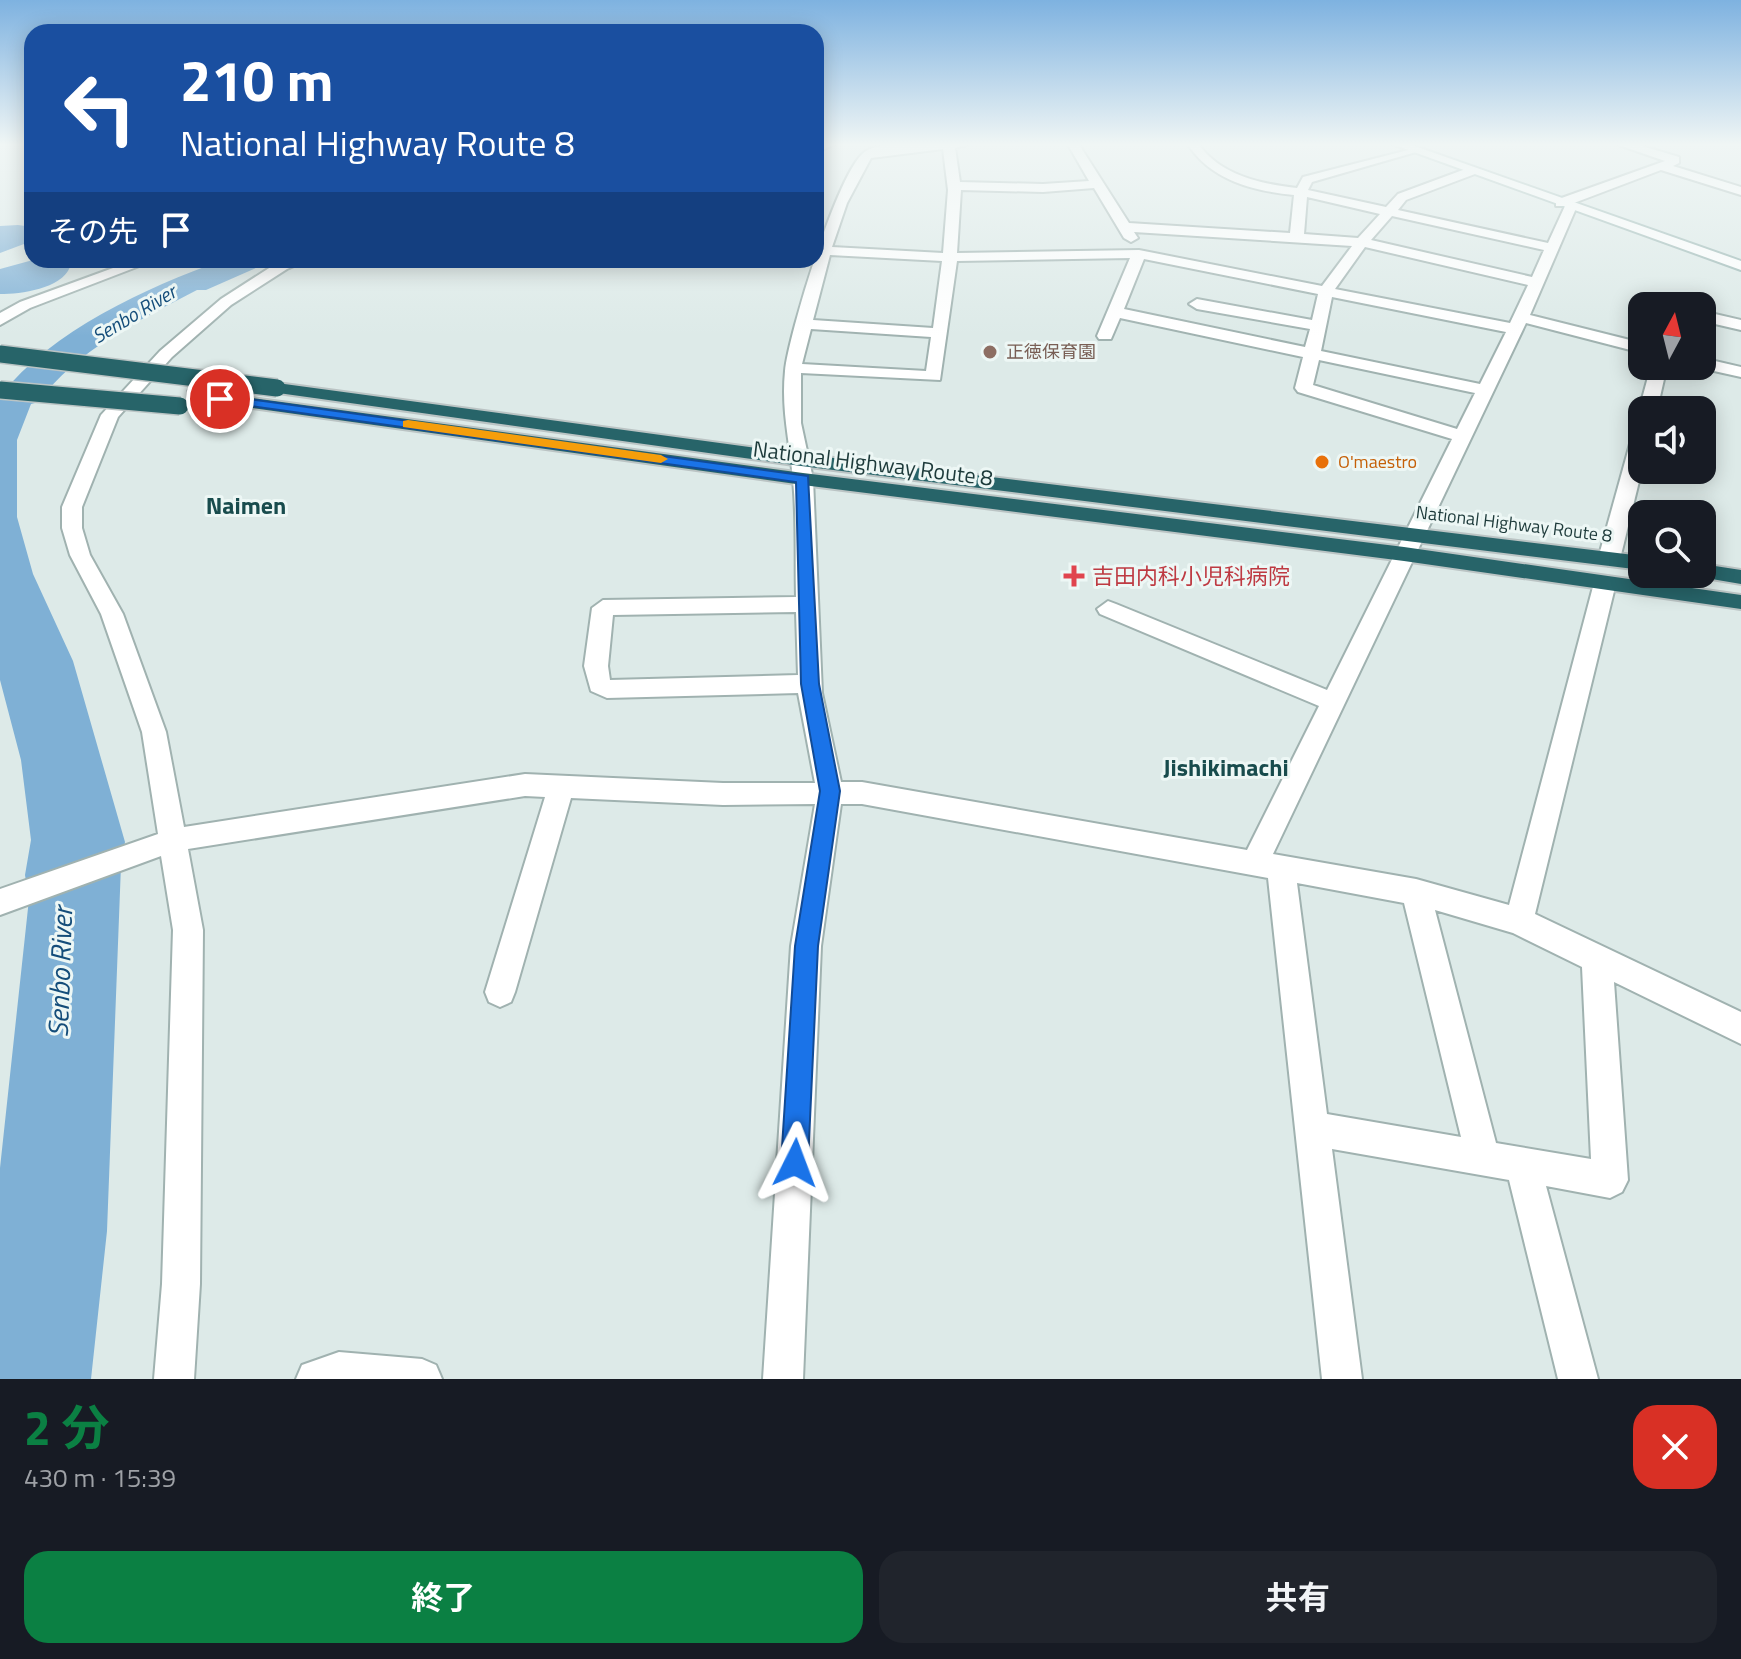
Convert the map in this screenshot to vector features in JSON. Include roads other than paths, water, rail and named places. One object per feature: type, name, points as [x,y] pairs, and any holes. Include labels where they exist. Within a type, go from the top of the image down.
[{"type":"highway","points":[[0,344],[140,363],[191,393]]},
{"type":"highway","name":"National Highway Route 8","points":[[0,354],[191,393],[277,388],[802,470]]},
{"type":"highway","name":"National Highway Route 8","points":[[0,368],[324,413],[1410,544],[1607,571],[1741,602]]},
{"type":"highway","points":[[0,390],[191,393]]},
{"type":"highway","name":"National Highway Route 8","points":[[1607,571],[1628,566]]},
{"type":"highway","points":[[1716,573],[1741,577]]},
{"type":"street","points":[[839,207],[824,251],[949,257],[1139,254],[1628,345]]},
{"type":"street","points":[[793,368],[934,376],[952,207]]},
{"type":"street","points":[[1111,207],[1139,254]]},
{"type":"street","points":[[1297,235],[1300,207]]},
{"type":"street","points":[[1371,207],[1555,243]]},
{"type":"street","points":[[1392,207],[1326,291],[1309,351],[1304,388],[1462,436]]},
{"type":"street","points":[[1429,207],[1555,243]]},
{"type":"street","points":[[1342,1379],[1313,1129],[1268,864],[1332,702],[1537,283],[1555,243],[1565,207]]},
{"type":"street","points":[[1573,207],[1741,266]]},
{"type":"street","points":[[1124,227],[1297,235],[1362,242],[1537,283]]},
{"type":"street","points":[[1105,336],[1139,254]]},
{"type":"street","points":[[0,320],[25,305],[126,268]]},
{"type":"street","points":[[174,1379],[181,1284],[188,930],[161,845],[154,732],[112,614],[80,555],[72,528],[72,507],[110,415],[166,354],[226,302],[279,268]]},
{"type":"street","points":[[783,1379],[806,946],[830,791],[810,684],[802,470],[792,423],[793,368],[819,268]]},
{"type":"street","points":[[1197,304],[1316,325]]},
{"type":"street","points":[[1115,312],[1484,390]]},
{"type":"street","points":[[1716,319],[1741,325]]},
{"type":"street","points":[[803,324],[938,333]]},
{"type":"street","points":[[1716,366],[1741,372]]},
{"type":"street","points":[[1519,921],[1629,484]]},
{"type":"street","points":[[806,604],[603,608],[596,666],[599,685],[607,689],[810,684]]},
{"type":"street","points":[[1108,609],[1332,702]]},
{"type":"street","points":[[0,902],[161,845],[525,785],[723,794],[862,793],[1416,892],[1519,921],[1741,1028]]},
{"type":"street","points":[[500,992],[561,786]]},
{"type":"street","points":[[1416,892],[1483,1158]]},
{"type":"street","points":[[1313,1129],[1610,1180],[1597,959]]},
{"type":"street","points":[[1523,1165],[1578,1379]]},
{"type":"street","points":[[316,1379],[339,1372],[422,1379]]},
{"type":"water","points":[[0,226],[24,226],[24,244],[0,253]]},
{"type":"water","points":[[24,262],[24,268],[69,268],[49,285],[19,293],[0,294],[0,269]]},
{"type":"water","name":"Senbo River","points":[[203,268],[256,268],[206,290],[197,290],[133,324],[90,352],[71,367],[39,402],[31,404],[17,440],[17,517],[33,574],[73,661],[125,842],[121,865],[107,1231],[91,1379],[0,1379],[0,1168],[29,899],[25,875],[31,840],[21,760],[0,680],[0,396],[22,372],[73,331],[163,284]]},
{"type":"place","name":"正徳保育園","points":[[990,352]]},
{"type":"place","name":"O'maestro","points":[[1322,462]]},
{"type":"place","name":"吉田内科小児科病院","points":[[1074,576]]},
{"type":"district","name":"Naimen","points":[[246,506]]},
{"type":"district","name":"Jishikimachi","points":[[1226,768]]}]
